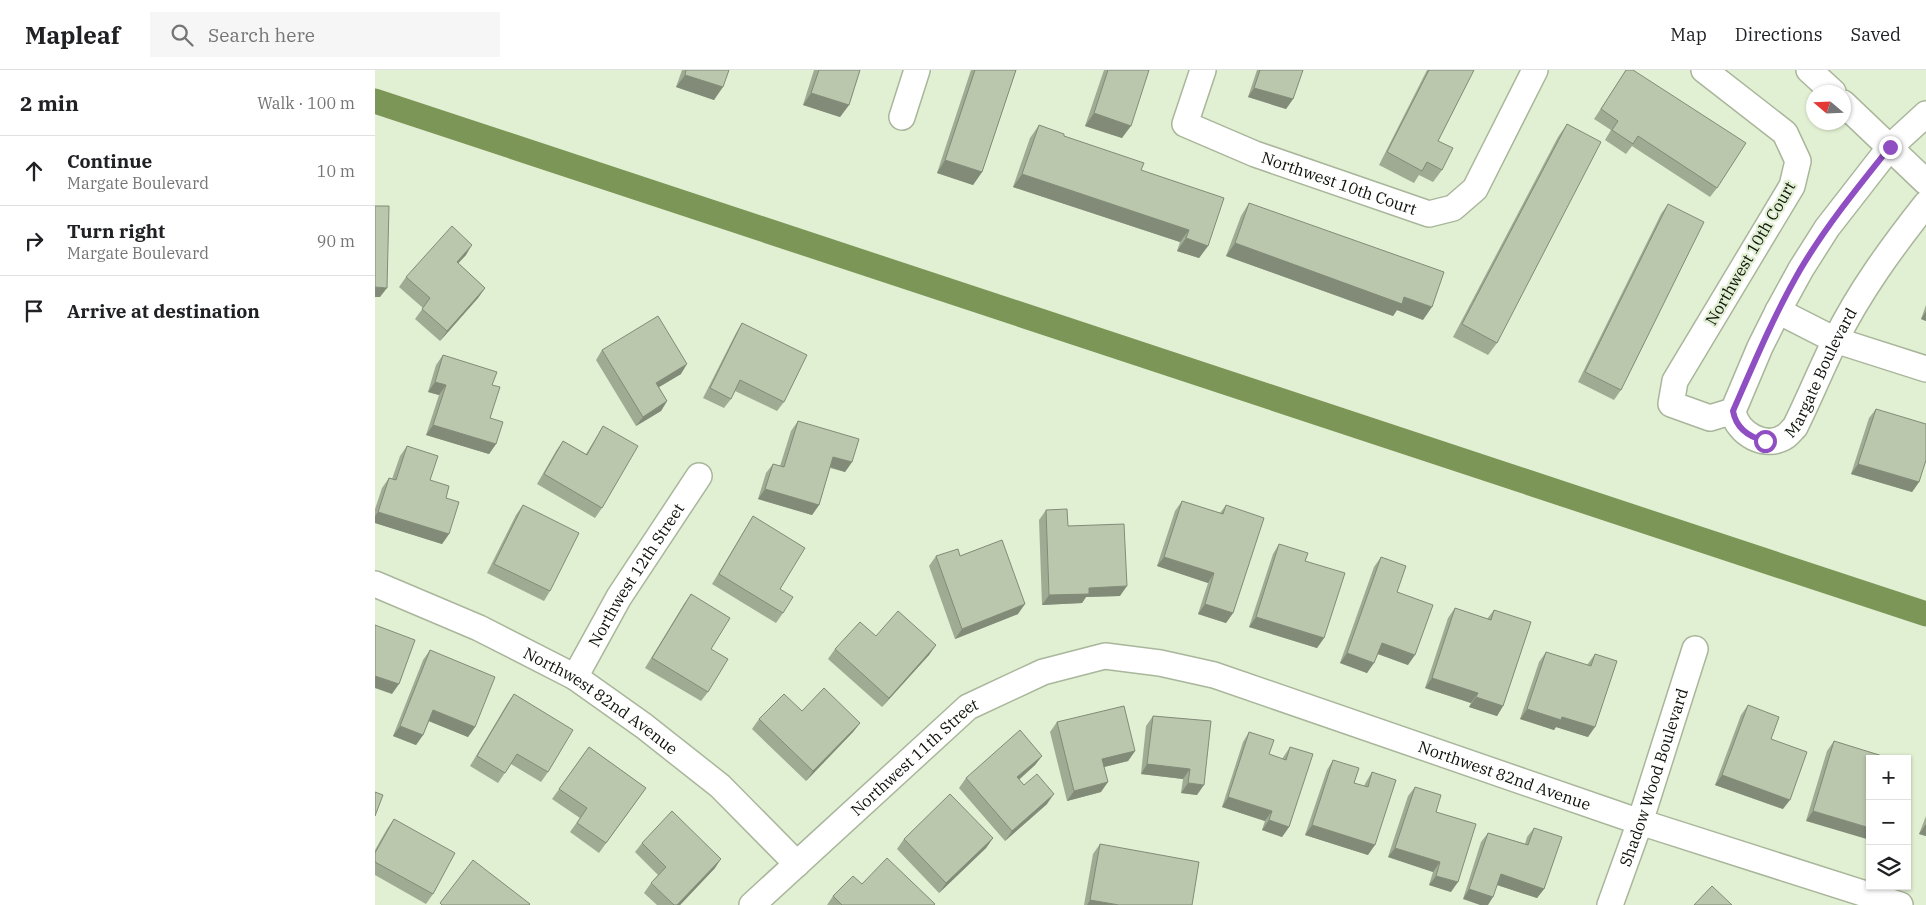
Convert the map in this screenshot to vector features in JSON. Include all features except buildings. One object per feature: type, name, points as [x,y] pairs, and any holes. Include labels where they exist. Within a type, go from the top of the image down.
[{"type":"street","points":[[902,118],[917,70]]},
{"type":"street","name":"Northwest 10th Court","points":[[1203,70],[1185,124],[1255,154],[1429,214],[1453,208],[1475,189],[1535,70]]},
{"type":"street","name":"Northwest 10th Court","points":[[1704,70],[1785,132],[1798,161],[1793,186],[1675,381],[1671,404],[1710,418],[1733,411]]},
{"type":"street","points":[[1809,70],[1825,85]]},
{"type":"street","points":[[1851,110],[1926,182]]},
{"type":"street","points":[[1733,411],[1760,347],[1778,311],[1801,269],[1827,228],[1890,147],[1926,114]]},
{"type":"street","name":"Margate Boulevard","points":[[1733,411],[1738,426],[1750,436],[1765,441],[1786,437],[1798,420],[1835,340],[1873,276],[1897,240],[1926,204]]},
{"type":"street","points":[[1778,311],[1835,340],[1926,369]]},
{"type":"street","name":"Northwest 12th Street","points":[[575,677],[619,597],[699,476]]},
{"type":"street","name":"Northwest 82nd Avenue","points":[[375,584],[479,628],[575,677],[644,726],[720,786],[797,864]]},
{"type":"street","name":"Shadow Wood Boulevard","points":[[1610,905],[1640,822],[1695,649]]},
{"type":"street","name":"Northwest 82nd Avenue","points":[[1105,656],[1160,663],[1214,676],[1640,822],[1900,905]]},
{"type":"street","name":"Northwest 11th Street","points":[[752,905],[968,707],[1043,672],[1105,656]]},
{"type":"waterway","points":[[375,101],[1926,614]]},
{"type":"route","points":[[1765,441],[1750,436],[1743,431],[1738,426],[1733,411],[1760,347],[1801,269],[1827,228],[1890,147]]}]
